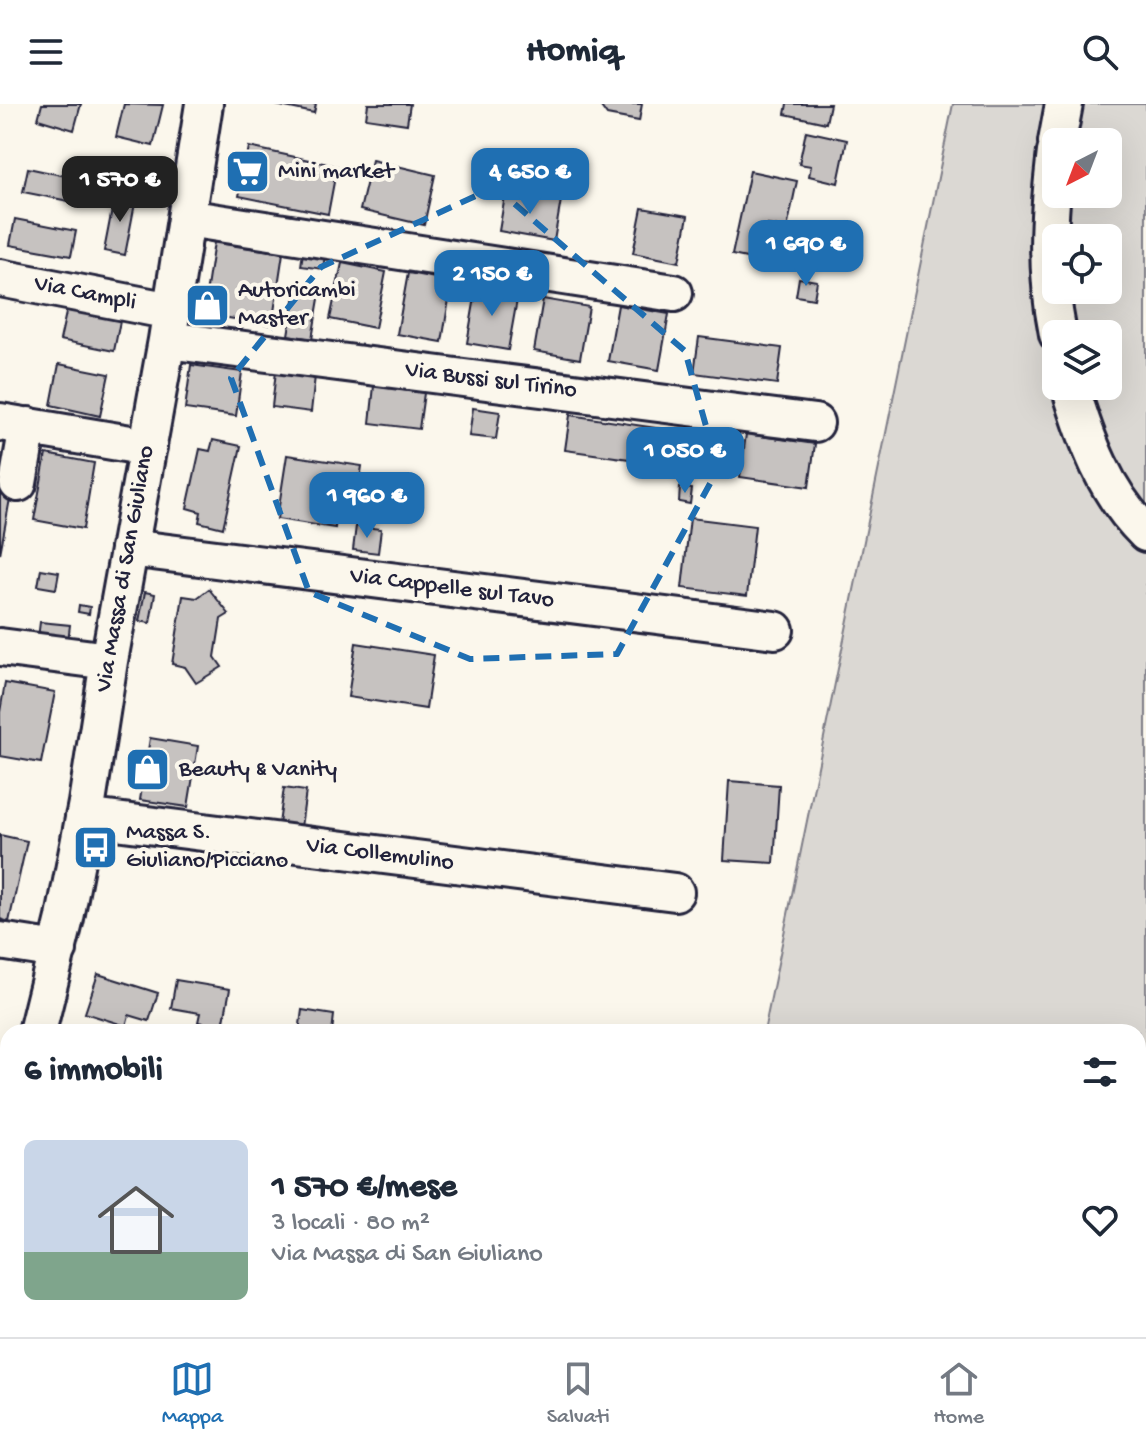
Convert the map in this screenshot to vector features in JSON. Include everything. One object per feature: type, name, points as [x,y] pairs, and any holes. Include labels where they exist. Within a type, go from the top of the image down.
[{"type":"street","name":"Via Massa di San Giuliano","points":[[39,1024],[58,950],[84,817],[204,104]]},
{"type":"street","points":[[1060,128],[1064,104]]},
{"type":"street","points":[[1050,208],[1048,252],[1056,320]]},
{"type":"street","points":[[186,218],[674,293]]},
{"type":"street","name":"Via Campli","points":[[0,278],[169,325]]},
{"type":"street","name":"Via Bussi sul Tirino","points":[[169,325],[815,423]]},
{"type":"street","points":[[1075,400],[1089,443],[1108,484],[1124,509],[1146,533]]},
{"type":"street","points":[[18,483],[14,424],[148,447]]},
{"type":"street","name":"Via Cappelle sul Tavo","points":[[129,548],[775,630]]},
{"type":"street","points":[[0,647],[109,661]]},
{"type":"street","name":"Via Collemulino","points":[[84,817],[675,892]]},
{"type":"street","points":[[0,941],[58,950]]},
{"type":"highlighted area","points":[[495,187],[685,351],[718,469],[617,654],[470,659],[309,592],[231,378],[321,267]]},
{"type":"shaded area","points":[[953,104],[1146,104],[1146,1024],[766,1024]]},
{"type":"building","points":[[42,104],[81,104],[74,130],[38,119]]},
{"type":"building","points":[[124,104],[163,105],[153,146],[116,137]]},
{"type":"building","points":[[271,104],[316,104],[314,113]]},
{"type":"building","points":[[368,104],[410,104],[407,124],[366,118]]},
{"type":"building","points":[[599,104],[642,104],[639,121],[607,115]]},
{"type":"building","points":[[787,104],[830,104],[826,123],[785,114]]},
{"type":"building","points":[[806,131],[847,140],[838,183],[809,176],[811,166],[799,164]]},
{"type":"building","points":[[249,147],[337,166],[328,214],[239,196]]},
{"type":"building","points":[[372,160],[435,175],[424,225],[360,210]]},
{"type":"building","points":[[28,168],[94,182],[89,205],[23,192]]},
{"type":"building","points":[[750,171],[797,181],[787,229],[768,225],[761,261],[732,255]]},
{"type":"building","points":[[506,190],[561,200],[554,241],[499,231]]},
{"type":"building","points":[[115,194],[136,198],[125,255],[104,251]]},
{"type":"building","points":[[642,208],[688,216],[679,262],[633,253]]},
{"type":"building","points":[[15,219],[76,231],[71,256],[10,245]]},
{"type":"building","points":[[214,242],[283,253],[272,325],[203,314]]},
{"type":"building","points":[[304,245],[326,249],[323,269],[301,266]]},
{"type":"building","points":[[342,263],[386,272],[375,328],[330,319]]},
{"type":"building","points":[[408,273],[452,281],[442,342],[397,334]]},
{"type":"building","points":[[799,278],[817,281],[814,299],[796,296]]},
{"type":"building","points":[[477,286],[518,294],[508,350],[467,343]]},
{"type":"building","points":[[296,289],[320,293],[312,339],[288,335]]},
{"type":"building","points":[[69,299],[122,311],[114,351],[60,340]]},
{"type":"building","points":[[543,299],[589,307],[580,359],[534,351]]},
{"type":"building","points":[[618,305],[669,314],[659,370],[608,361]]},
{"type":"building","points":[[699,337],[782,348],[777,384],[694,373]]},
{"type":"building","points":[[59,364],[109,374],[100,416],[51,405]]},
{"type":"building","points":[[191,365],[242,372],[236,416],[185,409]]},
{"type":"building","points":[[276,371],[315,376],[311,412],[272,407]]},
{"type":"building","points":[[374,386],[424,393],[419,429],[370,423]]},
{"type":"building","points":[[473,408],[500,412],[496,439],[469,436]]},
{"type":"building","points":[[570,415],[663,429],[658,463],[565,450]]},
{"type":"building","points":[[746,434],[815,444],[809,487],[740,477]]},
{"type":"building","points":[[213,440],[241,446],[223,528],[199,522],[201,512],[187,508],[200,449],[210,451]]},
{"type":"building","points":[[46,454],[94,463],[83,529],[34,520]]},
{"type":"building","points":[[287,455],[362,466],[355,512],[337,510],[335,528],[277,519]]},
{"type":"building","points":[[680,487],[692,489],[690,504],[679,502]]},
{"type":"building","points":[[0,491],[11,493],[0,554]]},
{"type":"building","points":[[690,518],[755,526],[747,596],[682,588]]},
{"type":"building","points":[[356,526],[381,529],[378,553],[353,550]]},
{"type":"building","points":[[41,569],[59,572],[56,589],[38,586]]},
{"type":"building","points":[[209,589],[229,614],[221,619],[215,657],[222,667],[196,683],[185,667],[172,664],[183,596],[197,598]]},
{"type":"building","points":[[145,592],[155,594],[150,623],[139,621]]},
{"type":"building","points":[[79,605],[90,607],[89,614],[78,612]]},
{"type":"building","points":[[40,622],[70,625],[67,649],[37,646]]},
{"type":"building","points":[[356,643],[434,655],[426,709],[348,697]]},
{"type":"building","points":[[5,683],[55,692],[41,763],[0,756],[0,712]]},
{"type":"building","points":[[150,738],[198,746],[188,807],[140,800]]},
{"type":"building","points":[[729,781],[779,785],[774,863],[724,860]]},
{"type":"building","points":[[284,788],[306,791],[301,827],[279,824]]},
{"type":"building","points":[[0,835],[27,841],[9,922],[0,919]]},
{"type":"building","points":[[98,974],[158,993],[149,1021],[129,1015],[127,1024],[120,1024],[85,1013]]},
{"type":"building","points":[[176,980],[230,989],[223,1024],[198,1022],[200,1013],[171,1008]]},
{"type":"building","points":[[302,1010],[334,1015],[333,1024],[300,1024]]},
{"type":"place","name":"Mini market","points":[[247,172]]},
{"type":"place","name":"Autoricambi Master","points":[[207,305]]},
{"type":"place","name":"Beauty & Vanity","points":[[148,770]]},
{"type":"place","name":"Massa S. Giuliano/Picciano","points":[[95,847]]}]
